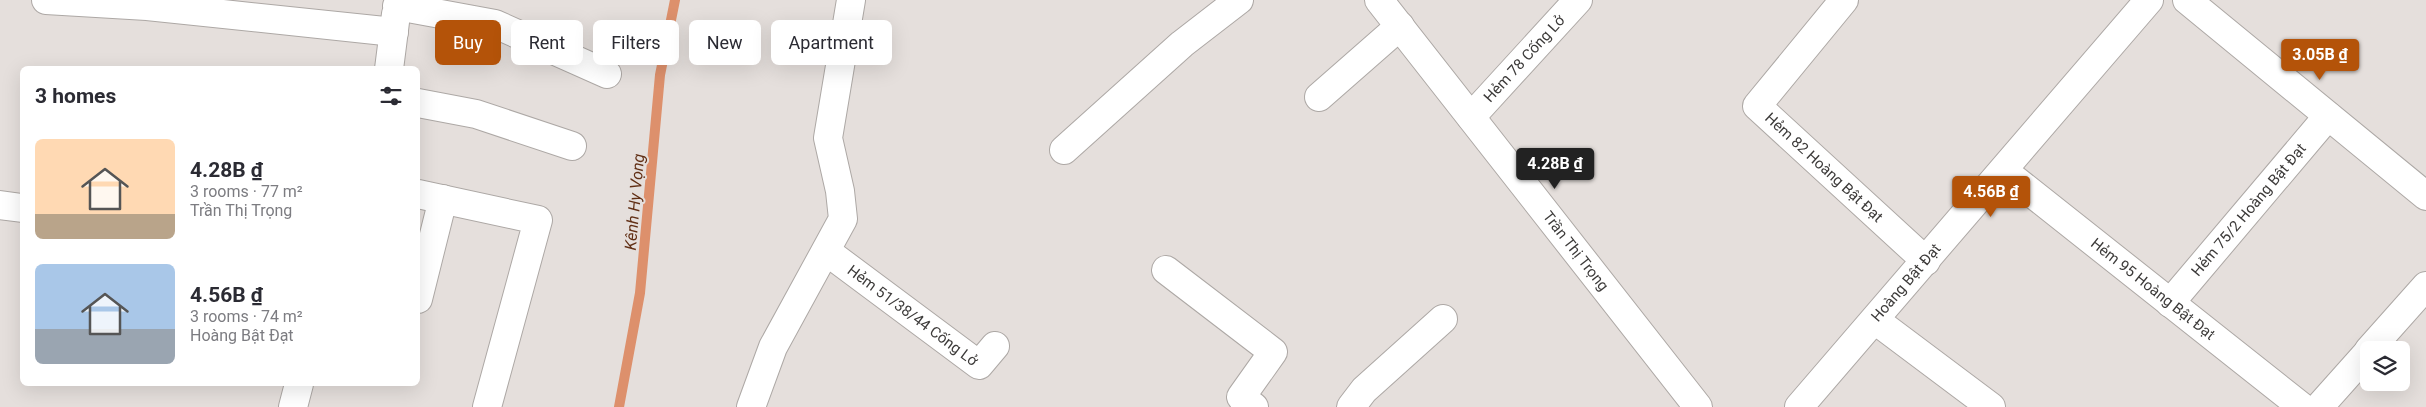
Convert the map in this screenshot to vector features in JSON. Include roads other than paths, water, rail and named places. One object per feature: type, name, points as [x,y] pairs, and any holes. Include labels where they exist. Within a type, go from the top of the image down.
[{"type":"street","points":[[46,0],[299,11],[396,13],[495,24],[607,74]]},
{"type":"street","points":[[751,407],[773,346],[843,219],[840,191],[828,138],[851,0]]},
{"type":"street","points":[[1064,150],[1182,44],[1238,0]]},
{"type":"street","name":"Trần Thị Trọng","points":[[1379,0],[1698,407]]},
{"type":"street","name":"Hẻm 78 Cống Lở","points":[[1471,117],[1578,0]]},
{"type":"street","name":"Hẻm 82 Hoàng Bật Đạt","points":[[1844,0],[1757,106],[1926,261]]},
{"type":"street","name":"Hoàng Bật Đạt","points":[[1799,407],[2004,171],[2149,0]]},
{"type":"street","points":[[2188,0],[2426,196]]},
{"type":"street","points":[[389,66],[396,13]]},
{"type":"street","points":[[1319,97],[1400,26]]},
{"type":"street","points":[[420,103],[476,114],[572,146]]},
{"type":"street","name":"Hẻm 75/2 Hoàng Bật Đạt","points":[[2170,303],[2328,116]]},
{"type":"street","name":"Hẻm 95 Hoàng Bật Đạt","points":[[2004,171],[2302,407]]},
{"type":"street","points":[[420,282],[430,196],[538,220],[487,407]]},
{"type":"street","points":[[0,205],[20,208]]},
{"type":"street","name":"Hẻm 51/38/44 Cống Lở","points":[[826,251],[979,365],[995,346]]},
{"type":"street","points":[[1166,270],[1273,352],[1241,398],[1254,407]]},
{"type":"street","points":[[2377,341],[2426,286]]},
{"type":"street","points":[[1351,407],[1364,390],[1443,319]]},
{"type":"street","points":[[1874,320],[1991,407]]},
{"type":"street","points":[[2319,407],[2360,360]]},
{"type":"street","points":[[293,407],[298,386]]},
{"type":"waterway","name":"Kênh Hy Vọng","points":[[619,407],[640,293],[660,75],[675,0]]}]
